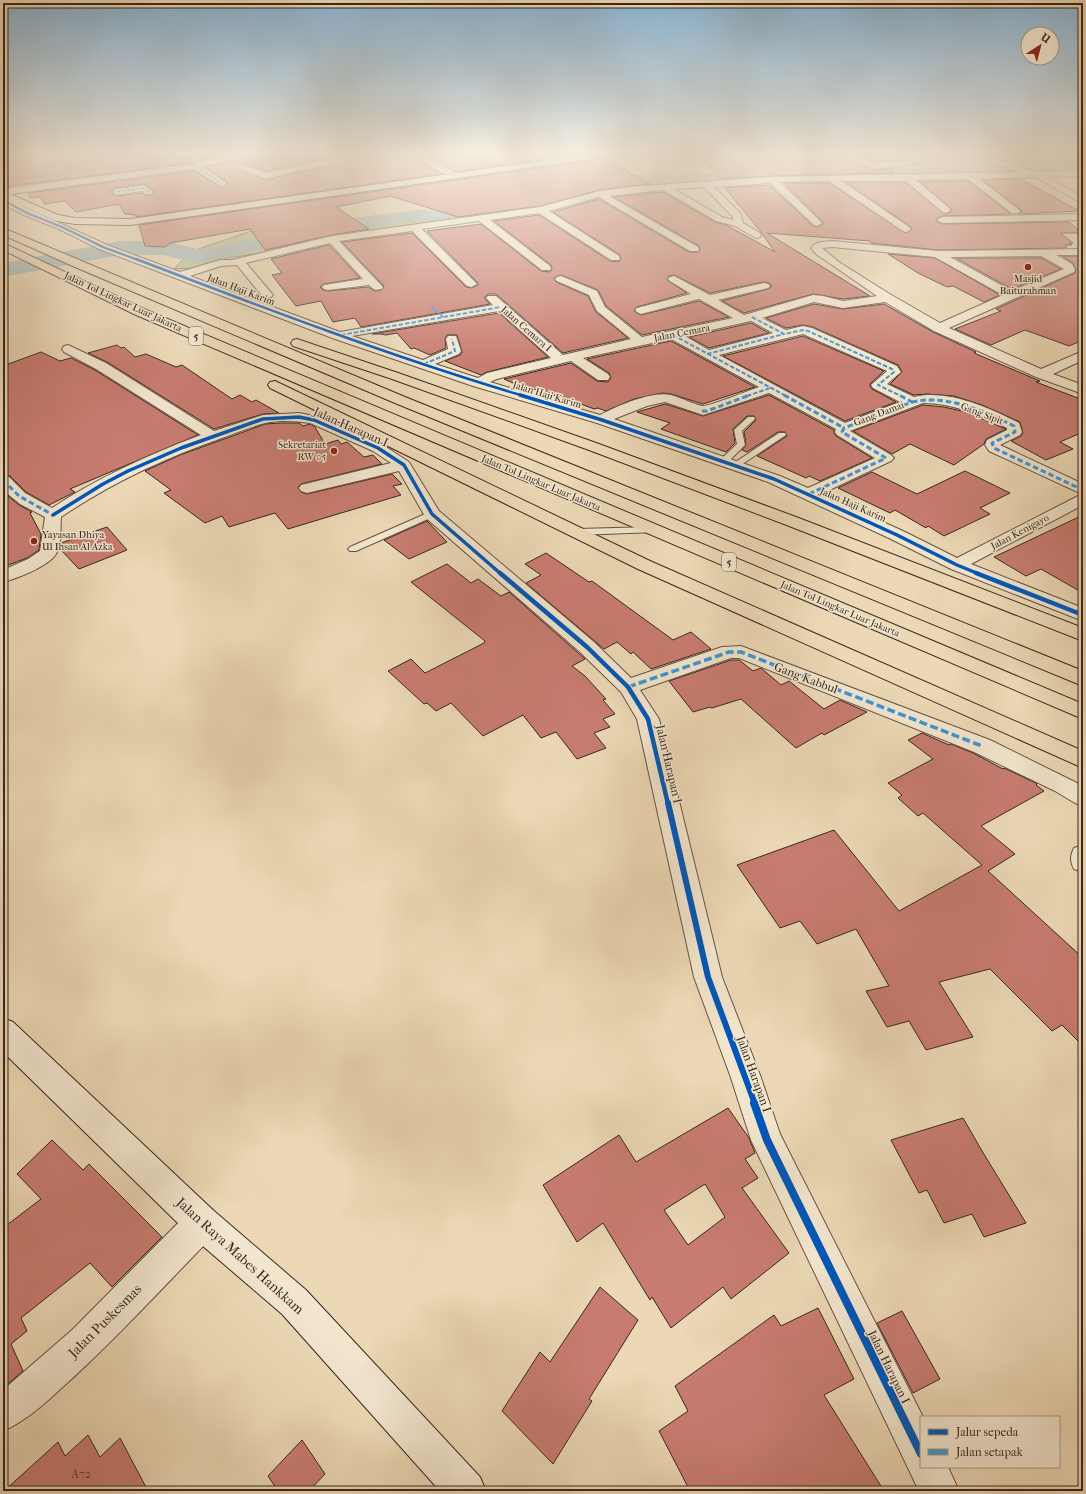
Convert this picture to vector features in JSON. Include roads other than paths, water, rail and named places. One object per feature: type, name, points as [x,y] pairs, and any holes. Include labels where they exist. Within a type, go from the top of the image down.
[{"type":"highway","name":"Jalan Tol Lingkar Luar Jakarta","points":[[3,231],[140,291],[400,400],[1083,679]]},
{"type":"highway","name":"Jalan Tol Lingkar Luar Jakarta","points":[[3,246],[140,312],[1083,712]]},
{"type":"highway","points":[[140,291],[523,419],[742,502],[1083,635]]},
{"type":"highway","points":[[140,312],[203,350],[644,565],[837,649],[1083,760]]},
{"type":"street","name":"Jalan Haji Karim","points":[[56,225],[103,247],[339,336],[478,383],[602,420],[730,463],[809,494],[897,534],[956,565],[1083,615]]},
{"type":"street","points":[[72,232],[75,228],[99,225]]},
{"type":"street","points":[[192,281],[238,264],[332,239],[431,225]]},
{"type":"street","points":[[490,225],[546,268]]},
{"type":"street","points":[[564,225],[615,258]]},
{"type":"street","points":[[653,225],[694,249]]},
{"type":"street","points":[[739,225],[756,235]]},
{"type":"street","points":[[900,225],[906,229]]},
{"type":"street","points":[[414,227],[471,284]]},
{"type":"street","points":[[328,286],[374,284],[332,239]]},
{"type":"street","points":[[1083,252],[938,254],[832,244],[816,247],[816,250],[886,298],[938,328],[989,353],[1083,390]]},
{"type":"street","points":[[938,328],[1070,270],[1068,266],[1043,253]]},
{"type":"street","points":[[938,254],[1012,296]]},
{"type":"street","points":[[180,276],[220,263],[238,264],[268,295]]},
{"type":"street","points":[[561,279],[592,293],[596,297],[597,304],[601,309],[640,341]]},
{"type":"street","points":[[674,279],[704,297],[784,334]]},
{"type":"street","points":[[642,310],[764,286]]},
{"type":"street","name":"Jalan Cemara I","points":[[492,298],[501,307],[567,358],[603,378]]},
{"type":"street","name":"Jalan Cemara","points":[[478,383],[492,376],[640,341],[747,318],[813,298],[823,299],[843,306],[886,298]]},
{"type":"street","points":[[339,336],[347,333],[501,307]]},
{"type":"street","name":"Gang Damai","points":[[784,334],[808,330],[892,369],[894,372],[878,385],[912,402]]},
{"type":"street","points":[[707,354],[784,334]]},
{"type":"street","points":[[673,335],[844,428]]},
{"type":"street","points":[[424,364],[455,351],[452,339]]},
{"type":"street","points":[[68,349],[101,366],[212,436]]},
{"type":"street","points":[[1041,374],[1083,355]]},
{"type":"street","points":[[602,420],[610,415],[657,398],[673,400],[702,411],[707,411],[770,388]]},
{"type":"street","name":"Gang Sipit","points":[[912,402],[928,398],[941,399],[1014,426],[1015,432],[992,443],[994,448],[1083,490]]},
{"type":"street","name":"Gang Damai","points":[[809,494],[886,458],[842,432],[844,428],[912,402]]},
{"type":"street","name":"Jalan Harapan I","points":[[53,515],[80,495],[167,452],[263,420],[278,417],[307,418],[378,448],[404,465],[432,514],[587,647],[628,687],[648,719],[708,978],[745,1074],[767,1140],[920,1452]]},
{"type":"street","points":[[307,488],[404,465]]},
{"type":"street","points":[[3,480],[21,497],[53,515],[52,538],[48,553],[34,563],[3,577]]},
{"type":"street","name":"Jalan Kenigayo","points":[[956,565],[1083,499]]},
{"type":"street","name":"Gang Kabbul","points":[[628,687],[729,652],[741,652],[982,746],[1063,785],[1083,797]]},
{"type":"street","points":[[1083,854],[1083,862]]},
{"type":"street","name":"Jalan Raya Mabes Hankkam","points":[[3,1032],[202,1223],[294,1302],[466,1491]]},
{"type":"street","name":"Jalan Puskesmas","points":[[3,1412],[18,1402],[85,1343],[202,1223]]},
{"type":"street","points":[[928,1468],[939,1491]]},
{"type":"lane","points":[[730,463],[741,445],[738,430],[751,419]]},
{"type":"lane","points":[[730,463],[782,435]]},
{"type":"lane","points":[[353,549],[432,514]]},
{"type":"lane","points":[[577,532],[653,530]]},
{"type":"waterway","points":[[3,270],[120,248],[163,248],[196,256],[213,255],[290,234],[350,225]]},
{"type":"place","name":"Masjid Baiturahman","points":[[1028,267]]},
{"type":"place","name":"Sekretariat RW 05","points":[[334,451]]},
{"type":"place","name":"Yayasan Dhiya Ul Ihsan Al Azka","points":[[34,541]]}]
